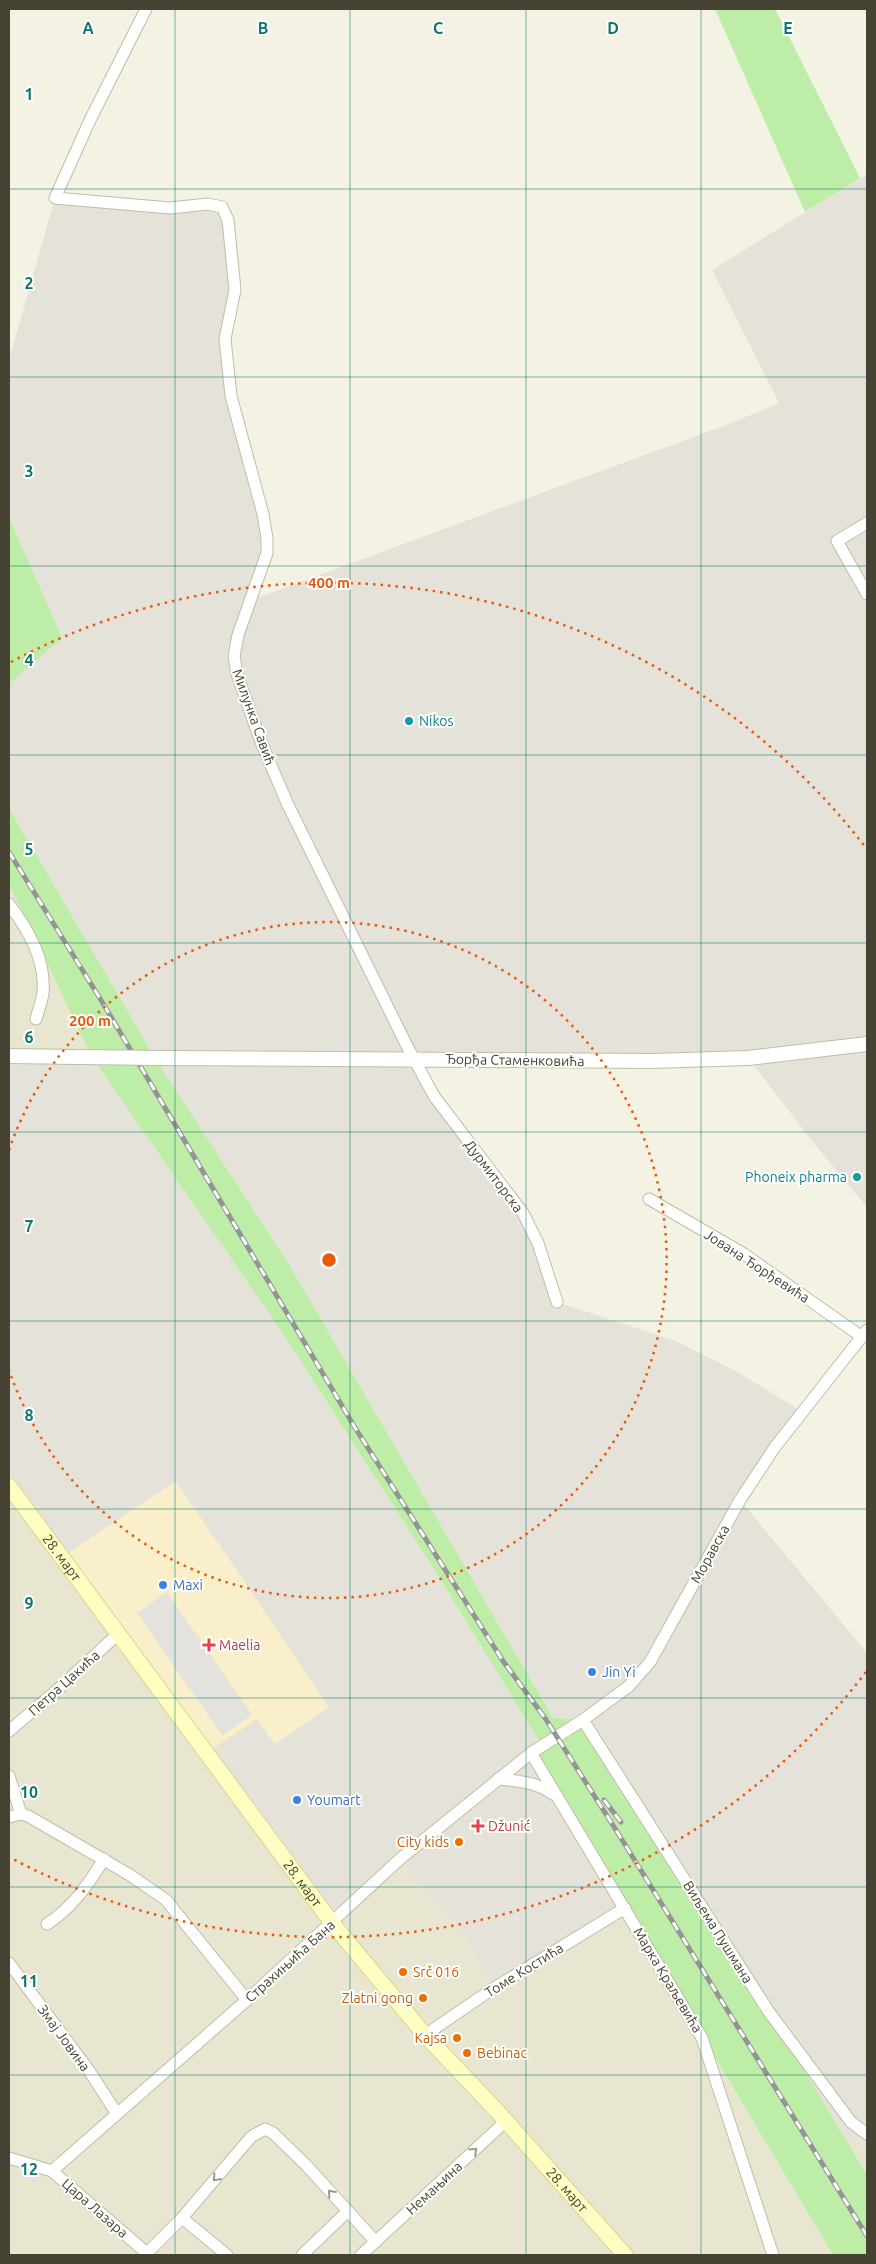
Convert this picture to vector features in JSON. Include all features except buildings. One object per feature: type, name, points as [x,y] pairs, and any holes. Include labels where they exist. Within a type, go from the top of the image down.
[{"type":"main road","name":"28. март","points":[[9,1486],[332,1922],[426,2035],[506,2121],[625,2255]]},
{"type":"street","name":"Милунка Савић","points":[[146,9],[90,120],[54,198],[170,208],[208,204],[222,207],[228,220],[235,290],[225,339],[231,396],[263,514],[268,553],[238,635],[234,656],[237,674],[261,742],[288,805],[414,1059]]},
{"type":"street","points":[[867,523],[837,541],[867,594]]},
{"type":"street","points":[[9,904],[27,928],[41,962],[42,993],[36,1019]]},
{"type":"street","name":"Ђорђа Стаменковића","points":[[9,1056],[588,1061],[686,1060],[748,1058],[867,1044]]},
{"type":"street","name":"Дурмиторска","points":[[414,1059],[434,1096],[523,1213],[538,1243],[557,1302]]},
{"type":"street","name":"Јована Ђорђевића","points":[[649,1199],[744,1254],[864,1334]]},
{"type":"street","name":"Моравска","points":[[531,1753],[583,1720],[629,1686],[650,1662],[745,1493],[775,1447],[864,1334]]},
{"type":"street","name":"Петра Цакића","points":[[9,1731],[119,1633]]},
{"type":"street","name":"Виљема Пушмана","points":[[583,1720],[769,2012],[851,2122],[867,2134]]},
{"type":"street","name":"Страхињића Бана","points":[[52,2171],[247,2000],[400,1859],[531,1753]]},
{"type":"street","name":"Марка Краљевића","points":[[531,1753],[702,2038],[772,2255]]},
{"type":"street","points":[[9,1776],[21,1814]]},
{"type":"street","points":[[498,1779],[542,1786],[556,1797]]},
{"type":"street","points":[[9,1817],[21,1814],[36,1821],[104,1859],[166,1900],[247,2000]]},
{"type":"street","points":[[46,1924],[61,1915],[73,1903],[104,1859]]},
{"type":"street","name":"Томе Костића","points":[[426,2035],[491,1990],[625,1908]]},
{"type":"street","name":"Змај Јовина","points":[[9,1963],[90,2072],[117,2114]]},
{"type":"street","name":"Немањина","points":[[361,2255],[506,2121]]},
{"type":"street","points":[[148,2254],[182,2218],[251,2137],[265,2129],[273,2133],[306,2165],[376,2242]]},
{"type":"street","name":"Цара Лазара","points":[[9,2158],[52,2171],[148,2254]]},
{"type":"street","points":[[302,2255],[348,2211]]},
{"type":"street","points":[[182,2218],[227,2255]]},
{"type":"shaded area","points":[[867,174],[867,1207],[816,1146],[748,1058],[414,1059],[523,1213],[557,1302],[676,1341],[734,1370],[803,1412],[740,1500],[867,1653],[867,2132],[846,2143],[769,2012],[553,1718],[290,1266],[155,1058],[9,808],[9,684],[62,638],[9,517],[9,360],[55,198],[222,207],[233,254],[225,339],[231,396],[267,538],[251,600],[729,424],[779,403],[712,270]]},
{"type":"shaded area","points":[[9,884],[91,1054],[9,1056]]},
{"type":"shaded area","points":[[9,1056],[92,1057],[100,1067],[280,1329],[439,1577],[544,1747],[625,1908],[494,1985],[455,1922],[400,1860],[332,1923],[208,1752],[257,1719],[275,1744],[329,1707],[176,1481],[62,1557],[9,1486]]},
{"type":"shaded area","points":[[176,1480],[330,1707],[274,1744],[257,1719],[208,1752],[62,1557]]},
{"type":"shaded area","points":[[9,1486],[400,1859],[455,1922],[495,1985],[625,1908],[833,2255],[9,2255]]},
{"type":"shaded area","points":[[167,1592],[252,1715],[222,1735],[137,1613]]},
{"type":"shaded area","points":[[867,2132],[867,2175],[846,2143]]},
{"type":"green space","points":[[715,9],[775,9],[860,178],[805,212]]},
{"type":"green space","points":[[9,517],[62,638],[9,684]]},
{"type":"green space","points":[[9,808],[155,1058],[290,1266],[553,1718],[583,1720],[769,2012],[867,2175],[867,2255],[833,2255],[534,1754],[543,1747],[439,1577],[280,1329],[92,1057],[9,884]]},
{"type":"railway","points":[[9,852],[101,1000],[354,1426],[503,1661],[545,1718],[616,1830],[867,2236]]},
{"type":"railway","points":[[604,1800],[621,1822]]},
{"type":"place","name":"Nikos","points":[[409,721]]},
{"type":"place","name":"Phoneix pharma","points":[[857,1177]]},
{"type":"place","name":"Maxi","points":[[163,1585]]},
{"type":"place","name":"Maelia","points":[[209,1645]]},
{"type":"place","name":"Jin Yi","points":[[592,1672]]},
{"type":"place","name":"Youmart","points":[[297,1800]]},
{"type":"place","name":"Džunić","points":[[478,1826]]},
{"type":"place","name":"City kids","points":[[459,1842]]},
{"type":"place","name":"Srč 016","points":[[403,1972]]},
{"type":"place","name":"Zlatni gong","points":[[423,1998]]},
{"type":"place","name":"Kajsa","points":[[457,2038]]},
{"type":"place","name":"Bebinac","points":[[467,2053]]}]
